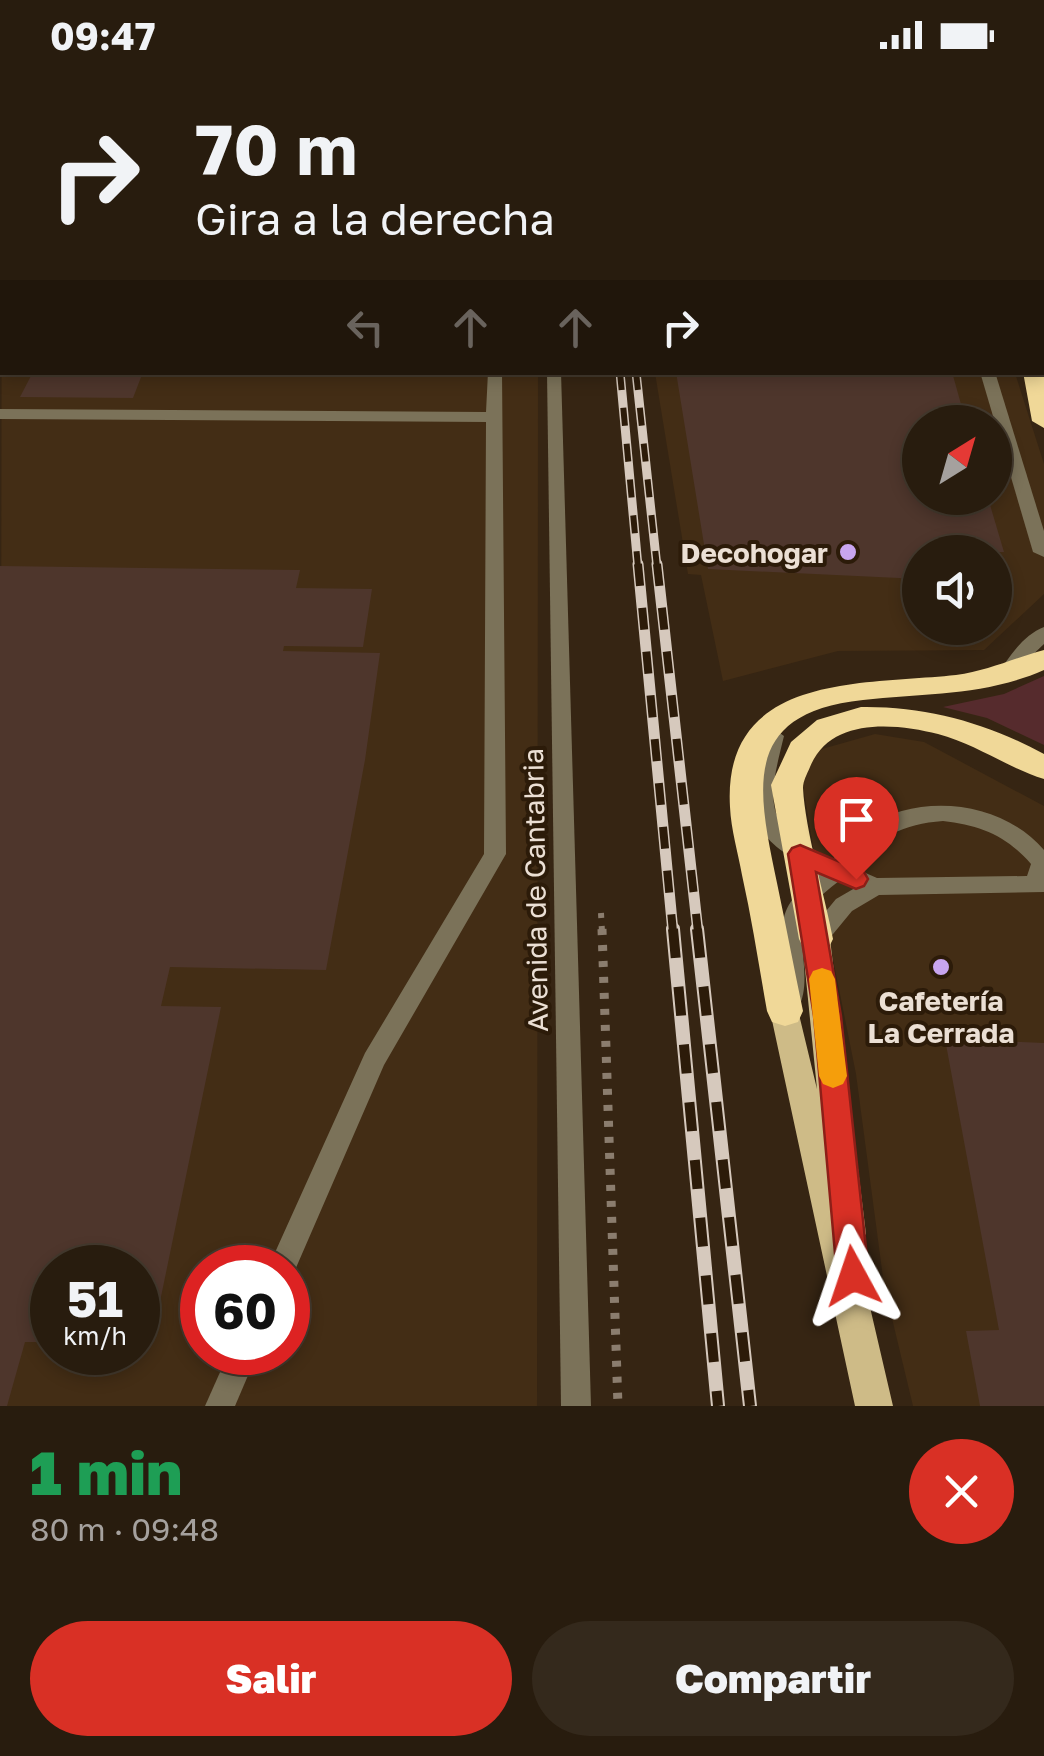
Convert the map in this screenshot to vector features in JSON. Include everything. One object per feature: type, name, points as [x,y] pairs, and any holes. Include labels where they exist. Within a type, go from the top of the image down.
[{"type":"highway","points":[[1035,375],[1044,420]]},
{"type":"highway","points":[[785,1011],[745,800],[750,764],[763,732],[782,715],[818,698],[860,690],[946,688],[1006,678],[1044,659]]},
{"type":"highway","points":[[816,939],[787,785],[791,765],[811,738],[844,722],[903,716],[978,734],[1044,768]]},
{"type":"main road","points":[[816,939],[857,1314]]},
{"type":"main road","points":[[785,1011],[802,1100],[857,1314],[874,1406]]},
{"type":"street","points":[[292,1245],[374,1060],[495,854],[494,375]]},
{"type":"street","name":"Avenida de Cantabria","points":[[554,375],[576,1406]]},
{"type":"street","points":[[988,375],[1043,555]]},
{"type":"street","points":[[0,414],[494,418]]},
{"type":"street","points":[[1006,678],[1016,660],[1044,634]]},
{"type":"street","points":[[782,715],[761,787],[762,807],[776,834],[800,854],[836,871],[875,888],[1039,884],[1042,862],[1016,834],[989,821],[947,813],[904,817],[873,832],[836,871],[808,894],[794,914],[796,984],[785,1011]]},
{"type":"street","points":[[816,939],[844,905],[875,888]]},
{"type":"street","points":[[220,1406],[234,1375]]},
{"type":"shaded area","points":[[2,375],[538,375],[537,1406],[0,1406]]},
{"type":"shaded area","points":[[655,375],[1016,375],[1044,464],[1044,594],[1012,624],[1012,535],[902,535],[902,645],[989,645],[984,650],[838,651],[723,681],[701,575],[688,574]]},
{"type":"shaded area","points":[[1044,676],[1044,745],[987,718],[943,707],[1004,694]]},
{"type":"shaded area","points":[[875,734],[924,742],[1044,806],[1044,1406],[913,1406],[884,1285],[856,1074],[800,768],[822,749]]},
{"type":"building","points":[[31,375],[142,375],[133,398],[20,397]]},
{"type":"building","points":[[676,375],[953,375],[961,405],[902,405],[902,515],[993,515],[999,535],[902,535],[902,578],[708,569]]},
{"type":"building","points":[[0,566],[300,570],[296,588],[372,589],[363,647],[284,646],[283,651],[380,653],[365,760],[326,970],[170,967],[161,1006],[221,1007],[160,1302],[160,1245],[30,1245],[30,1342],[25,1342],[7,1406],[0,1406]]},
{"type":"building","points":[[945,1039],[1044,1043],[1044,1406],[980,1406],[966,1331],[999,1330]]},
{"type":"railway","points":[[620,375],[638,567]]},
{"type":"railway","points":[[636,375],[657,567]]},
{"type":"railway","points":[[638,564],[673,932]]},
{"type":"railway","points":[[657,564],[698,932]]},
{"type":"railway","points":[[673,929],[718,1406]]},
{"type":"railway","points":[[697,929],[750,1406]]},
{"type":"slow traffic","points":[[822,979],[833,1076]]},
{"type":"place","name":"Decohogar","points":[[848,552]]},
{"type":"place","name":"Cafetería La Cerrada","points":[[941,967]]},
{"type":"route","points":[[853,1276],[827,1016],[800,854],[856,879]]}]
